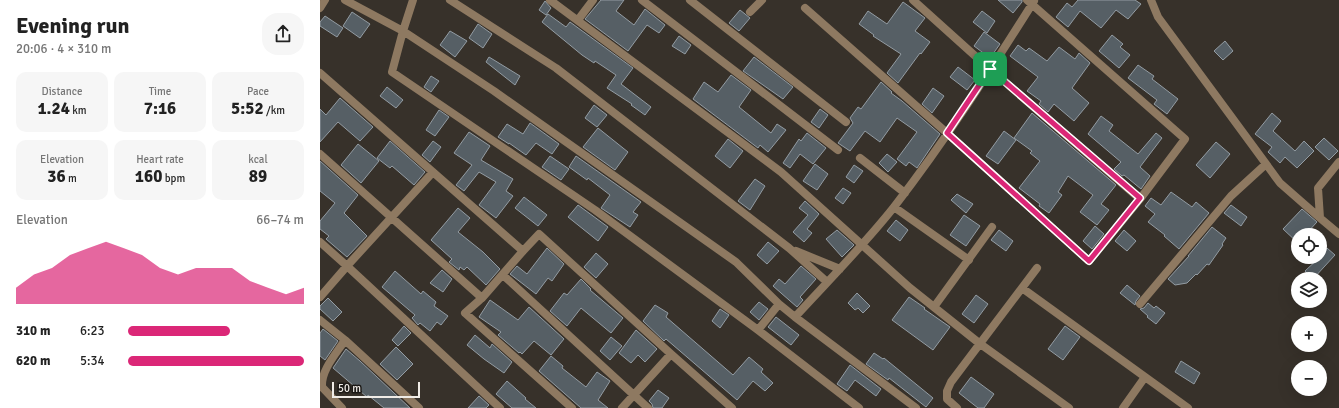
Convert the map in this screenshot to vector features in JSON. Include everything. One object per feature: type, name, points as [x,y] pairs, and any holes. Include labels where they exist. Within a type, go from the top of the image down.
[{"type":"street","points":[[320,8],[325,0]]},
{"type":"street","points":[[345,0],[403,31],[494,91],[736,262],[779,304],[795,317],[916,408]]},
{"type":"street","points":[[413,0],[392,72],[595,210],[758,330],[859,408]]},
{"type":"street","points":[[450,0],[556,68],[789,248],[827,282]]},
{"type":"street","points":[[550,0],[781,172],[910,288],[979,343],[1069,408]]},
{"type":"street","points":[[578,20],[593,0]]},
{"type":"street","points":[[644,0],[838,150]]},
{"type":"street","points":[[690,0],[846,122]]},
{"type":"street","points":[[750,12],[762,0]]},
{"type":"street","points":[[913,0],[990,69],[1140,198]]},
{"type":"street","points":[[1151,0],[1158,17],[1280,183],[1339,234]]},
{"type":"street","points":[[795,317],[840,269],[894,207],[947,133],[990,69],[1031,1],[1185,139],[1089,261],[947,133],[804,8]]},
{"type":"street","points":[[320,72],[523,252]]},
{"type":"street","points":[[320,154],[482,298]]},
{"type":"street","points":[[860,158],[904,193]]},
{"type":"street","points":[[1320,218],[1318,188],[1339,162]]},
{"type":"street","points":[[1140,304],[1231,196],[1266,164]]},
{"type":"street","points":[[320,297],[433,172]]},
{"type":"street","points":[[894,207],[969,260]]},
{"type":"street","points":[[934,307],[992,227]]},
{"type":"street","points":[[572,408],[465,313],[482,298],[539,234],[732,408]]},
{"type":"street","points":[[320,242],[500,408]]},
{"type":"street","points":[[789,248],[840,269]]},
{"type":"street","points":[[957,408],[947,399],[946,391],[951,382],[1037,268]]},
{"type":"street","points":[[503,274],[648,408]]},
{"type":"street","points":[[1022,288],[1188,408]]},
{"type":"street","points":[[758,330],[779,304]]},
{"type":"street","points":[[320,320],[419,408]]},
{"type":"street","points":[[342,408],[321,388],[325,371],[344,340]]},
{"type":"street","points":[[622,408],[671,354]]},
{"type":"street","points":[[1123,408],[1145,377]]},
{"type":"building","points":[[601,0],[624,0],[616,11],[634,25],[645,9],[665,25],[659,33],[647,25],[628,51],[585,19]]},
{"type":"building","points":[[998,0],[1022,0],[1022,2],[1013,13]]},
{"type":"building","points":[[1078,0],[1135,0],[1141,4],[1128,19],[1116,10],[1101,28],[1080,11],[1068,27],[1056,17],[1067,3],[1072,7]]},
{"type":"building","points":[[545,1],[551,8],[546,15],[539,10]]},
{"type":"building","points":[[903,2],[925,18],[915,31],[930,42],[898,83],[887,73],[901,54],[873,36],[874,35],[859,24],[868,11],[887,24]]},
{"type":"building","points":[[740,10],[750,18],[739,31],[729,23]]},
{"type":"building","points":[[982,11],[995,21],[987,33],[973,22]]},
{"type":"building","points":[[352,12],[370,24],[360,38],[343,26]]},
{"type":"building","points":[[548,14],[566,27],[570,22],[633,68],[621,84],[651,107],[645,115],[631,105],[632,104],[607,88],[616,75],[595,61],[594,63],[582,55],[542,22]]},
{"type":"building","points":[[325,16],[343,28],[337,37],[320,26],[320,22]]},
{"type":"building","points":[[478,24],[492,34],[483,48],[469,38]]},
{"type":"building","points":[[450,31],[467,41],[455,57],[440,45]]},
{"type":"building","points":[[984,32],[1000,44],[990,58],[974,46]]},
{"type":"building","points":[[1112,35],[1123,44],[1120,47],[1130,55],[1119,68],[1099,51]]},
{"type":"building","points":[[679,36],[691,45],[685,54],[672,46]]},
{"type":"building","points":[[1225,41],[1233,51],[1223,60],[1214,51]]},
{"type":"building","points":[[1018,45],[1026,51],[1029,48],[1047,61],[1059,47],[1075,59],[1079,53],[1090,63],[1072,88],[1089,103],[1074,121],[1054,104],[1048,112],[1039,104],[1041,101],[1027,91],[1038,77],[1010,56]]},
{"type":"building","points":[[489,57],[520,76],[515,85],[486,62]]},
{"type":"building","points":[[754,57],[793,87],[783,99],[743,71]]},
{"type":"building","points":[[1138,65],[1154,76],[1152,79],[1178,99],[1167,114],[1154,104],[1157,100],[1128,78]]},
{"type":"building","points":[[958,67],[975,80],[967,90],[950,77]]},
{"type":"building","points":[[731,75],[751,90],[739,107],[771,133],[777,124],[786,130],[768,152],[760,145],[758,148],[693,99],[704,82],[718,92]]},
{"type":"building","points":[[431,76],[439,81],[431,92],[424,87]]},
{"type":"building","points":[[881,82],[892,92],[891,93],[940,134],[917,168],[909,162],[906,166],[897,159],[917,132],[897,118],[880,142],[865,131],[850,151],[838,143],[853,123],[850,118],[858,107],[861,109]]},
{"type":"building","points":[[387,87],[403,100],[396,108],[380,96]]},
{"type":"building","points":[[933,88],[944,96],[932,113],[922,104]]},
{"type":"building","points":[[340,98],[373,127],[360,141],[338,122],[320,142],[320,109],[326,115]]},
{"type":"building","points":[[594,105],[607,115],[597,127],[585,118]]},
{"type":"building","points":[[820,109],[828,115],[819,128],[811,122]]},
{"type":"building","points":[[439,110],[449,117],[435,136],[426,130]]},
{"type":"building","points":[[1032,113],[1116,185],[1101,204],[1109,210],[1097,225],[1080,212],[1093,195],[1068,176],[1058,192],[1062,195],[1049,213],[1019,188],[1040,161],[1030,153],[1032,151],[1014,138]]},
{"type":"building","points":[[1272,113],[1281,121],[1273,131],[1295,151],[1304,141],[1314,151],[1297,168],[1285,157],[1280,163],[1268,152],[1272,147],[1255,134]]},
{"type":"building","points":[[1101,116],[1113,125],[1109,131],[1138,154],[1156,133],[1162,138],[1140,167],[1150,176],[1141,189],[1114,169],[1121,162],[1088,134]]},
{"type":"building","points":[[530,123],[559,144],[552,154],[536,143],[526,155],[498,137],[507,124],[523,134]]},
{"type":"building","points":[[598,128],[628,152],[615,170],[583,147]]},
{"type":"building","points":[[1004,131],[1016,140],[998,164],[986,156]]},
{"type":"building","points":[[469,132],[490,146],[481,160],[513,179],[506,191],[513,196],[496,218],[479,205],[496,182],[479,172],[464,191],[456,185],[472,165],[454,153]]},
{"type":"building","points":[[807,133],[826,148],[813,164],[800,154],[790,168],[783,163],[799,139],[801,141]]},
{"type":"building","points":[[1324,138],[1338,151],[1329,160],[1315,147]]},
{"type":"building","points":[[728,139],[743,151],[730,168],[715,156]]},
{"type":"building","points":[[390,141],[425,172],[414,185],[392,166],[390,168],[377,158]]},
{"type":"building","points":[[433,141],[441,147],[430,162],[422,155]]},
{"type":"building","points":[[1216,142],[1230,154],[1210,178],[1196,165]]},
{"type":"building","points":[[358,144],[379,161],[361,183],[341,165]]},
{"type":"building","points":[[887,154],[897,162],[888,172],[879,163]]},
{"type":"building","points":[[550,156],[569,169],[561,180],[542,167]]},
{"type":"building","points":[[576,156],[641,202],[633,212],[638,215],[630,227],[601,208],[610,195],[588,178],[587,180],[569,167]]},
{"type":"building","points":[[320,161],[358,195],[344,213],[367,236],[347,257],[326,239],[329,236],[320,229],[320,221],[335,203],[320,191]]},
{"type":"building","points":[[815,164],[828,174],[817,190],[803,181]]},
{"type":"building","points":[[854,165],[863,171],[854,183],[846,177]]},
{"type":"building","points":[[755,179],[765,186],[750,210],[738,201]]},
{"type":"building","points":[[843,188],[851,193],[843,204],[835,198]]},
{"type":"building","points":[[1171,192],[1192,207],[1196,202],[1209,213],[1179,249],[1164,236],[1165,235],[1148,222],[1155,214],[1145,206],[1151,198],[1161,205]]},
{"type":"building","points":[[957,194],[973,204],[966,213],[951,200]]},
{"type":"building","points":[[524,197],[547,215],[538,226],[515,208]]},
{"type":"building","points":[[805,201],[819,214],[807,229],[812,233],[804,242],[793,232],[808,215],[799,208]]},
{"type":"building","points":[[578,205],[608,227],[598,241],[568,217]]},
{"type":"building","points":[[1231,205],[1247,217],[1241,226],[1224,213]]},
{"type":"building","points":[[458,208],[470,218],[458,232],[483,252],[500,269],[486,285],[467,267],[464,270],[460,267],[459,270],[449,262],[452,259],[431,240]]},
{"type":"building","points":[[1302,209],[1317,222],[1311,228],[1291,228],[1291,236],[1283,229]]},
{"type":"building","points":[[964,215],[980,226],[966,246],[950,235]]},
{"type":"building","points":[[896,220],[908,230],[900,241],[887,231]]},
{"type":"building","points":[[1095,226],[1104,234],[1092,249],[1083,241]]},
{"type":"building","points":[[1212,227],[1226,238],[1222,244],[1223,245],[1209,265],[1207,264],[1197,275],[1196,274],[1187,283],[1175,285],[1168,279]]},
{"type":"building","points":[[837,230],[854,245],[842,257],[826,239]]},
{"type":"building","points":[[999,230],[1013,241],[1006,251],[991,240]]},
{"type":"building","points":[[1124,230],[1136,241],[1127,251],[1115,241]]},
{"type":"building","points":[[768,242],[779,251],[767,264],[757,255]]},
{"type":"building","points":[[547,248],[564,264],[552,281],[548,278],[536,294],[510,274],[517,266],[527,274]]},
{"type":"building","points":[[1327,248],[1335,255],[1327,264]]},
{"type":"building","points":[[596,253],[608,264],[596,278],[584,267]]},
{"type":"building","points":[[1312,264],[1327,264],[1319,272],[1305,271]]},
{"type":"building","points":[[801,266],[816,279],[800,297],[803,300],[797,307],[773,286],[779,279],[785,284]]},
{"type":"building","points":[[442,270],[452,279],[443,292],[430,283]]},
{"type":"building","points":[[395,271],[421,294],[423,291],[436,302],[434,306],[448,316],[441,325],[437,322],[430,331],[420,323],[418,325],[412,318],[415,315],[382,287]]},
{"type":"building","points":[[581,279],[591,289],[590,290],[623,318],[611,333],[581,308],[567,326],[550,311],[564,293],[567,295]]},
{"type":"building","points":[[1127,285],[1140,296],[1135,305],[1120,293]]},
{"type":"building","points":[[857,293],[870,306],[863,313],[858,308],[855,310],[848,303]]},
{"type":"building","points":[[976,295],[988,304],[974,323],[962,314]]},
{"type":"building","points":[[909,297],[950,327],[933,350],[892,320]]},
{"type":"building","points":[[328,298],[342,312],[333,321],[320,309],[320,306]]},
{"type":"building","points":[[490,300],[518,320],[529,307],[564,339],[551,355],[534,341],[522,354],[520,352],[519,353],[498,335],[501,332],[479,317]]},
{"type":"building","points":[[759,302],[768,309],[759,320],[750,312]]},
{"type":"building","points":[[1148,303],[1154,308],[1156,306],[1165,313],[1156,324],[1140,309],[1144,308]]},
{"type":"building","points":[[655,305],[668,313],[666,317],[733,375],[749,357],[763,369],[761,372],[773,383],[765,391],[753,381],[737,400],[666,339],[664,341],[643,321]]},
{"type":"building","points":[[720,309],[729,315],[720,328],[712,321]]},
{"type":"building","points":[[776,317],[799,335],[791,345],[768,327]]},
{"type":"building","points":[[404,326],[411,333],[398,346],[392,340]]},
{"type":"building","points":[[1065,326],[1080,337],[1063,360],[1048,349]]},
{"type":"building","points":[[323,329],[338,341],[325,360],[320,356],[320,333]]},
{"type":"building","points":[[636,330],[657,349],[645,362],[638,355],[631,363],[619,353]]},
{"type":"building","points":[[475,335],[490,348],[492,344],[512,362],[504,373],[467,345]]},
{"type":"building","points":[[611,337],[622,346],[610,360],[600,351]]},
{"type":"building","points":[[396,347],[413,364],[397,380],[380,364]]},
{"type":"building","points":[[346,349],[410,408],[384,408],[368,395],[367,397],[333,368]]},
{"type":"building","points":[[874,353],[883,359],[884,358],[933,398],[926,407],[889,378],[888,380],[866,364]]},
{"type":"building","points":[[551,356],[563,366],[562,368],[586,387],[597,372],[610,381],[598,400],[608,408],[581,408],[539,371]]},
{"type":"building","points":[[1181,361],[1200,373],[1194,384],[1175,372]]},
{"type":"building","points":[[850,365],[881,389],[876,396],[855,380],[847,391],[837,384]]},
{"type":"building","points":[[971,377],[994,394],[984,408],[978,408],[959,393]]},
{"type":"building","points":[[507,381],[536,408],[512,408],[496,394]]},
{"type":"building","points":[[658,390],[669,398],[662,408],[653,408],[649,401]]},
{"type":"building","points":[[479,396],[489,405],[486,408],[468,408]]},
{"type":"route","points":[[990,69],[1140,198],[1089,261],[947,133],[990,69]]}]
